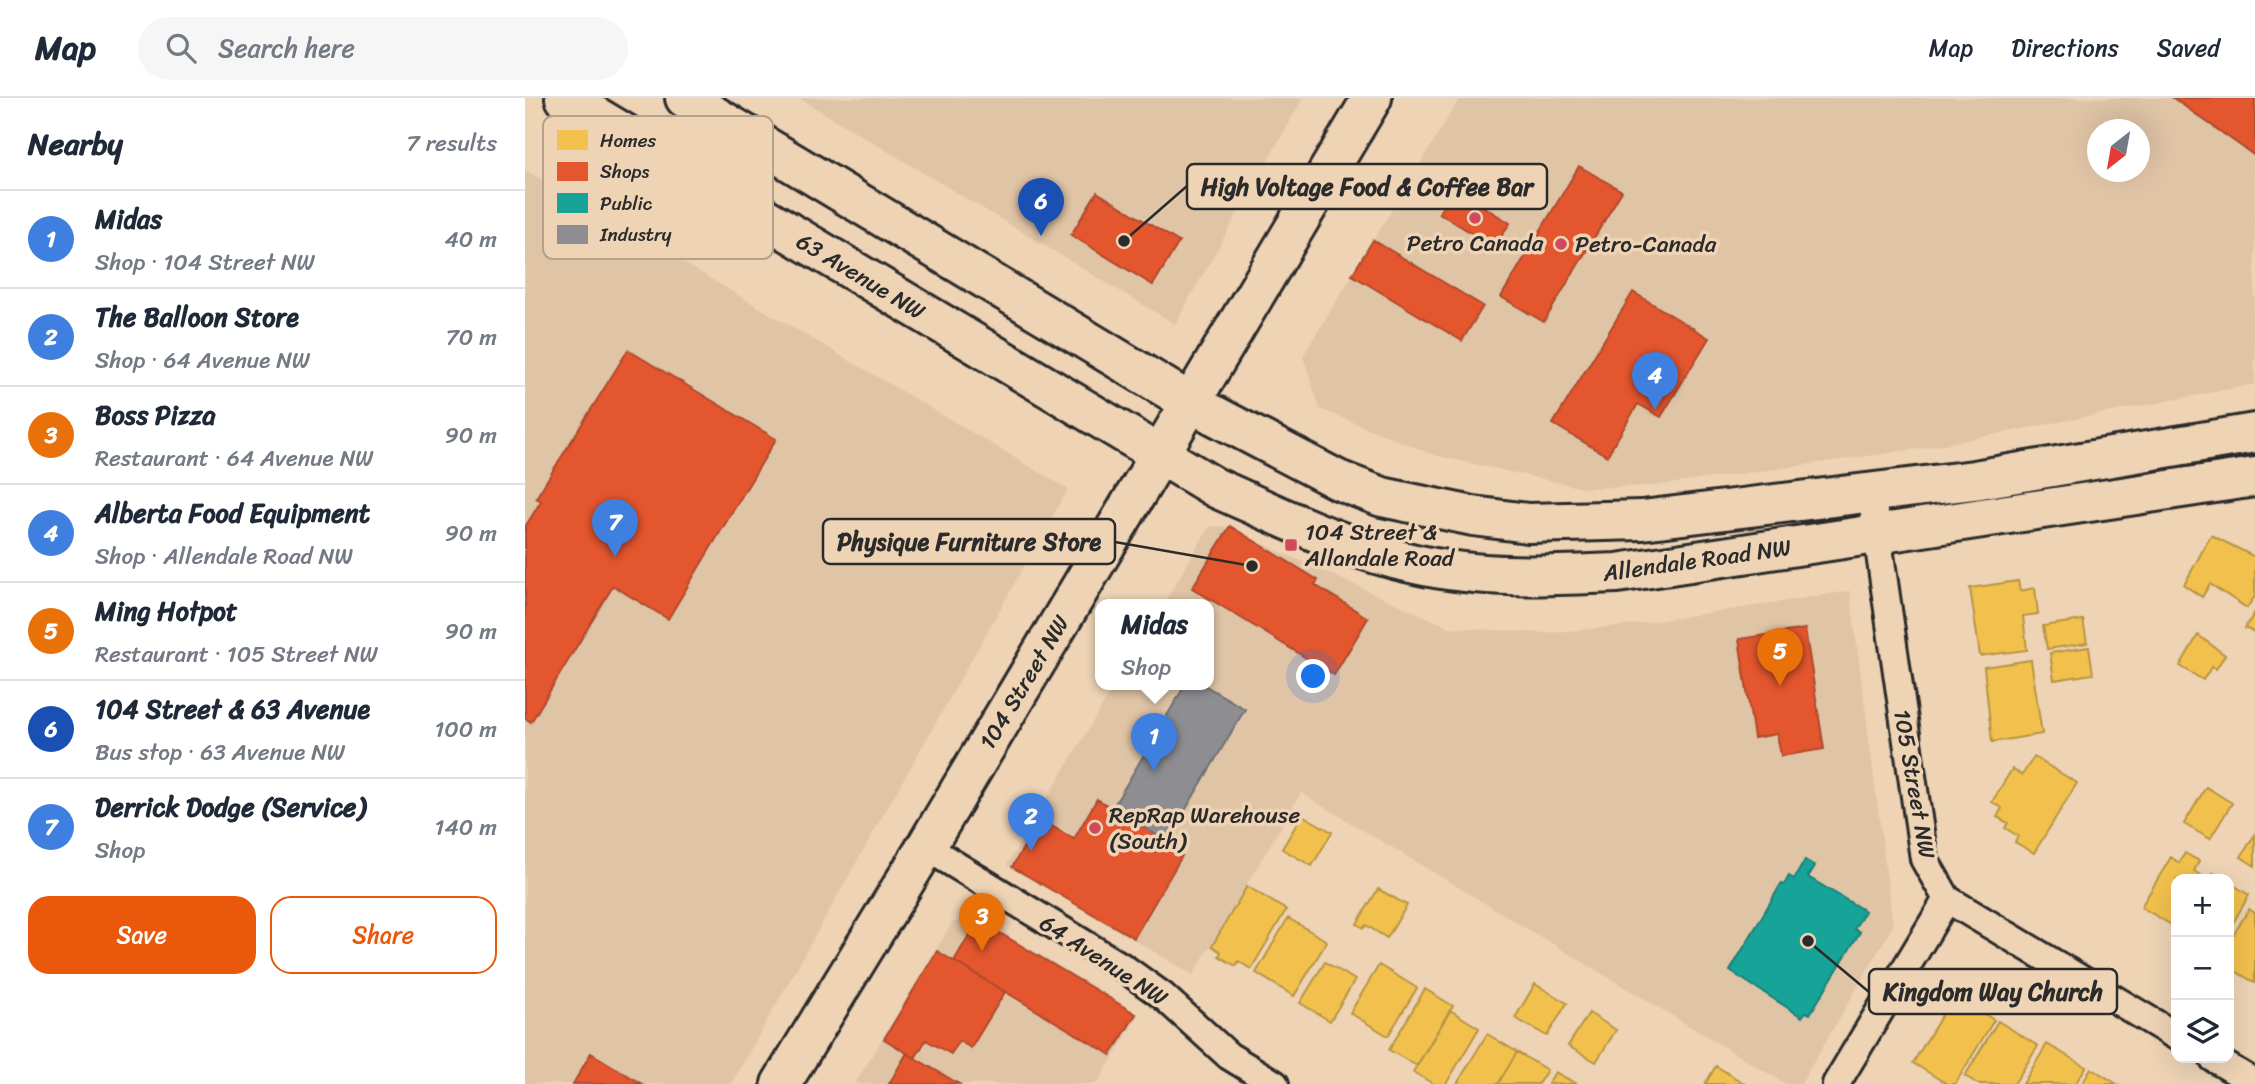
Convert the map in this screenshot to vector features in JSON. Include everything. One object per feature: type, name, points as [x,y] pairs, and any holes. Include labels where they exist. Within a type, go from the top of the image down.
[{"type":"main road","name":"63 Avenue NW","points":[[565,98],[595,116]]},
{"type":"main road","points":[[685,98],[715,116]]},
{"type":"main road","name":"104 Street NW","points":[[781,1084],[926,848],[1372,98]]},
{"type":"main road","points":[[773,151],[1191,403]]},
{"type":"main road","name":"63 Avenue NW","points":[[773,223],[1158,454]]},
{"type":"main road","name":"Allendale Road NW","points":[[1191,403],[1338,480],[1382,497],[1473,516],[1528,523],[1587,524],[1642,520],[1974,480],[2255,433]]},
{"type":"main road","name":"Allendale Road NW","points":[[1158,454],[1216,488],[1327,537],[1414,564],[1485,574],[1545,576],[1616,573],[1709,561],[1878,532],[2255,477]]},
{"type":"street","name":"105 Street NW","points":[[1871,492],[1924,859],[1947,900]]},
{"type":"street","name":"64 Avenue NW","points":[[926,848],[1124,968],[1163,996],[1229,1056],[1275,1084]]},
{"type":"street","points":[[1836,1084],[1947,900],[2171,1033]]},
{"type":"street","points":[[2221,1063],[2255,1083]]},
{"type":"shaded area","points":[[799,98],[1303,98],[1175,324]]},
{"type":"shaded area","points":[[1460,98],[2255,98],[2255,384],[1925,448],[1655,486],[1583,488],[1434,455],[1320,409],[1303,356]]},
{"type":"shaded area","points":[[525,170],[543,181],[543,259],[676,259],[1068,489],[731,1084],[525,1084]]},
{"type":"shaded area","points":[[1222,526],[1449,627],[1543,633],[1631,625],[1850,591],[1893,926],[1801,1084],[1786,1084],[1301,793],[1193,975],[1007,865],[1112,690],[1214,690],[1214,599],[1167,599],[1209,527]]},
{"type":"shaded area","points":[[975,916],[1139,1014],[1097,1084],[855,1084],[952,923]]},
{"type":"building: Homes","points":[[2211,535],[2255,557],[2255,596],[2247,608],[2210,584],[2202,597],[2184,585]]},
{"type":"building: Homes","points":[[2018,581],[2020,591],[2035,588],[2038,614],[2023,616],[2027,650],[1980,656],[1970,588]]},
{"type":"building: Homes","points":[[2255,612],[2255,633],[2245,628]]},
{"type":"building: Homes","points":[[2083,620],[2087,643],[2047,649],[2043,626]]},
{"type":"building: Homes","points":[[2198,635],[2225,655],[2216,669],[2212,666],[2203,680],[2180,666]]},
{"type":"building: Homes","points":[[2089,647],[2093,674],[2054,680],[2050,653]]},
{"type":"building: Homes","points":[[2031,660],[2042,734],[1992,742],[1984,667]]},
{"type":"building: Homes","points":[[2034,757],[2077,783],[2034,853],[2015,842],[2018,836],[2005,828],[2008,823],[1997,817],[2002,808],[1992,802],[2012,769],[2022,775]]},
{"type":"building: Homes","points":[[2206,787],[2232,803],[2210,839],[2184,824]]},
{"type":"building: Homes","points":[[1302,815],[1332,832],[1312,866],[1282,849]]},
{"type":"building: Homes","points":[[2255,834],[2255,866],[2241,857]]},
{"type":"building: Homes","points":[[2185,853],[2199,861],[2194,871],[2199,874],[2171,874],[2171,925],[2141,907],[2171,857],[2179,863]]},
{"type":"building: Homes","points":[[2234,885],[2249,895],[2234,921]]},
{"type":"building: Homes","points":[[1247,886],[1286,910],[1251,969],[1238,961],[1236,966],[1219,956],[1221,952],[1212,946]]},
{"type":"building: Homes","points":[[1378,889],[1407,905],[1387,938],[1366,925],[1364,928],[1357,924]]},
{"type":"building: Homes","points":[[2249,909],[2255,913],[2255,983],[2234,970],[2234,934]]},
{"type":"building: Homes","points":[[1288,918],[1327,941],[1294,996],[1256,973]]},
{"type":"building: Homes","points":[[1325,962],[1355,980],[1330,1021],[1300,1003]]},
{"type":"building: Homes","points":[[1379,965],[1417,988],[1388,1036],[1350,1013]]},
{"type":"building: Homes","points":[[1535,984],[1567,1003],[1547,1036],[1515,1018]]},
{"type":"building: Homes","points":[[1425,989],[1453,1006],[1417,1066],[1389,1050]]},
{"type":"building: Homes","points":[[1954,995],[1994,1020],[1955,1084],[1947,1084],[1913,1063]]},
{"type":"building: Homes","points":[[1450,1010],[1479,1028],[1446,1084],[1434,1084],[1413,1072]]},
{"type":"building: Homes","points":[[1589,1013],[1616,1030],[1596,1062],[1568,1046]]},
{"type":"building: Homes","points":[[1998,1021],[2038,1046],[2014,1084],[1978,1084],[1965,1076]]},
{"type":"building: Homes","points":[[1487,1034],[1517,1052],[1498,1084],[1457,1084]]},
{"type":"building: Homes","points":[[2047,1044],[2086,1067],[2075,1084],[2023,1084]]},
{"type":"building: Homes","points":[[1517,1052],[1547,1070],[1538,1084],[1498,1084]]},
{"type":"building: Homes","points":[[1716,1066],[1745,1084],[1705,1084]]},
{"type":"building: Homes","points":[[2091,1068],[2117,1084],[2082,1084]]},
{"type":"building: Homes","points":[[1555,1072],[1577,1084],[1548,1084]]},
{"type":"building: Shops","points":[[2173,98],[2255,98],[2255,156]]},
{"type":"building: Shops","name":"Petro-Canada","points":[[1579,166],[1622,191],[1544,322],[1501,297]]},
{"type":"building: Shops","name":"Petro Canada","points":[[1453,188],[1510,223],[1494,247],[1439,213]]},
{"type":"building: Shops","points":[[1097,192],[1179,242],[1153,285],[1071,235]]},
{"type":"building: Shops","points":[[1373,240],[1483,306],[1462,341],[1352,275]]},
{"type":"building: Shops","points":[[1633,292],[1709,338],[1661,417],[1638,404],[1607,456],[1553,424]]},
{"type":"building: Shops","points":[[628,350],[776,439],[668,619],[613,586],[531,722],[525,718],[525,527],[541,501],[536,498]]},
{"type":"building: Shops","points":[[1230,526],[1318,580],[1315,585],[1368,618],[1334,675],[1214,599],[1192,588]]},
{"type":"building: Shops","points":[[1805,629],[1824,749],[1781,756],[1777,734],[1754,738],[1739,639]]},
{"type":"building: Shops","points":[[1097,799],[1167,841],[1164,846],[1182,856],[1134,938],[1012,867],[1040,819],[1074,839]]},
{"type":"building: Shops","points":[[978,920],[1136,1014],[1111,1055],[954,961]]},
{"type":"building: Shops","points":[[937,951],[1005,992],[971,1048],[959,1041],[951,1054],[926,1040],[915,1058],[884,1039]]},
{"type":"building: Shops","points":[[591,1053],[642,1084],[573,1084]]},
{"type":"building: Shops","points":[[907,1053],[915,1058],[959,1084],[889,1084]]},
{"type":"building: Public","points":[[1805,860],[1815,866],[1808,877],[1865,911],[1854,929],[1860,932],[1810,1014],[1806,1012],[1802,1017],[1730,971],[1781,884],[1784,885],[1789,876],[1794,879]]},
{"type":"building: Industry","points":[[1182,690],[1213,690],[1245,709],[1167,841],[1112,809]]},
{"type":"place","name":"Petro Canada","points":[[1475,218]]},
{"type":"place","name":"104 Street & 63 Avenue","points":[[1041,236]]},
{"type":"place","name":"High Voltage Food & Coffee Bar","points":[[1124,241]]},
{"type":"place","name":"Petro-Canada","points":[[1561,244]]},
{"type":"place","name":"Alberta Food Equipment","points":[[1655,410]]},
{"type":"place","name":"104 Street & Allandale Road","points":[[1291,545]]},
{"type":"place","name":"Derrick Dodge (Service)","points":[[615,557]]},
{"type":"place","name":"Physique Furniture Store","points":[[1252,566]]},
{"type":"place","name":"Ming Hotpot","points":[[1780,686]]},
{"type":"place","name":"Midas","points":[[1154,771]]},
{"type":"place","name":"RepRap Warehouse (South)","points":[[1095,828]]},
{"type":"place","name":"The Balloon Store","points":[[1031,851]]},
{"type":"place","name":"Kingdom Way Church","points":[[1808,941]]},
{"type":"place","name":"Boss Pizza","points":[[982,951]]}]
